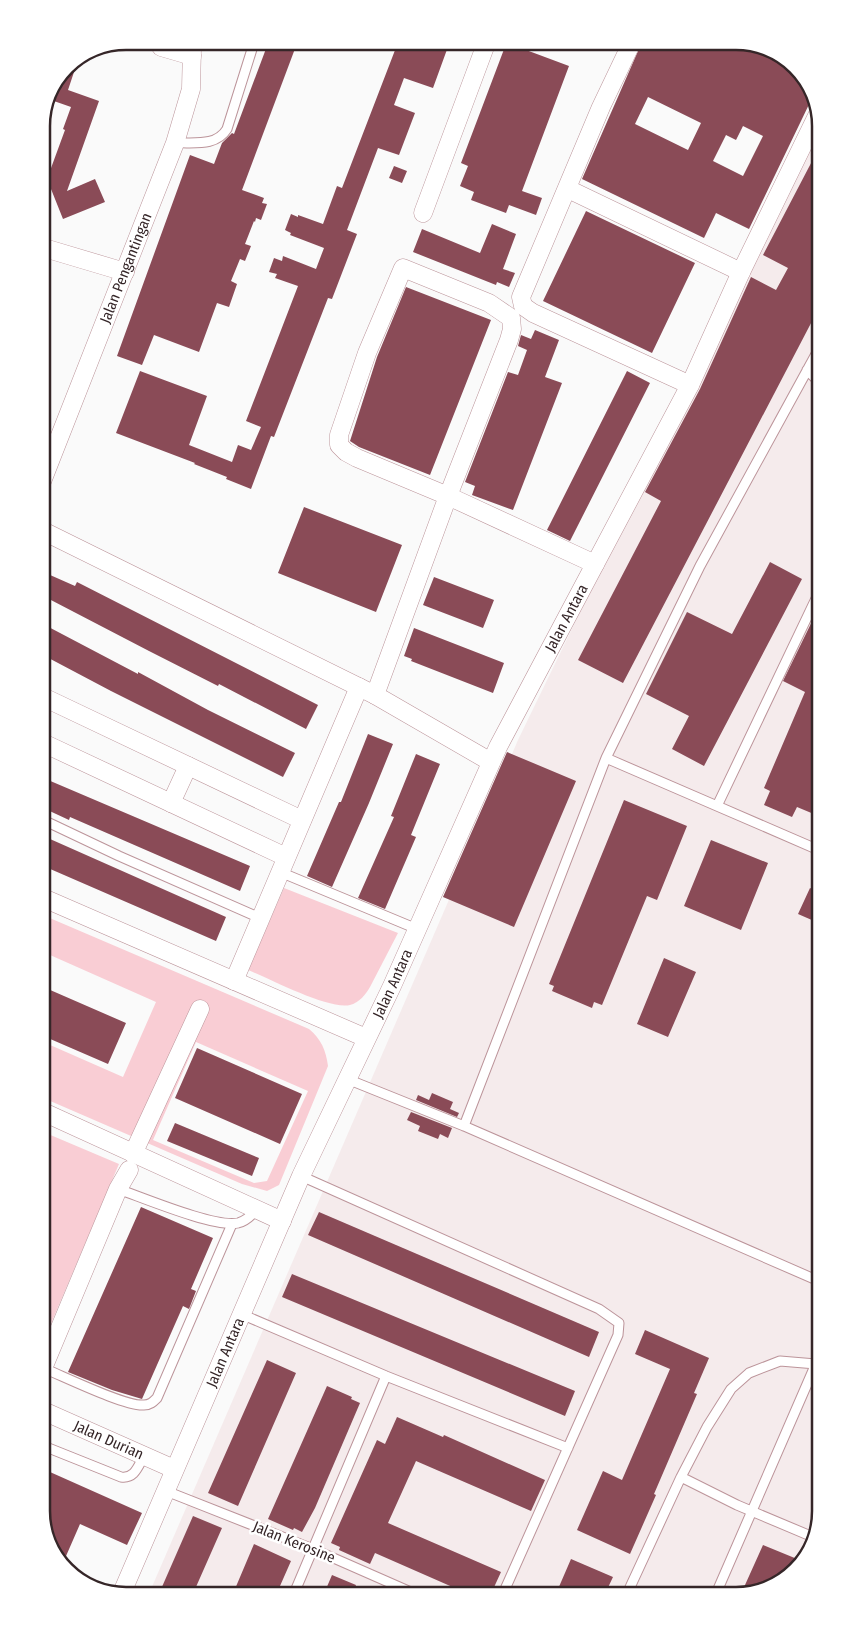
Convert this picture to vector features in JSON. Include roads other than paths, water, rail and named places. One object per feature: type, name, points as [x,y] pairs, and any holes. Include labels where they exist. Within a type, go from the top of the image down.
[{"type":"street","points":[[423,214],[484,50]]},
{"type":"street","points":[[628,50],[601,107],[521,297],[523,306],[532,313],[690,384]]},
{"type":"street","name":"Jalan Pengantingan","points":[[50,461],[175,143],[191,90],[192,51]]},
{"type":"street","name":"Jalan Antara","points":[[125,1587],[301,1176],[417,929],[491,762],[690,384],[741,272],[812,126]]},
{"type":"street","points":[[568,189],[741,272]]},
{"type":"street","points":[[50,250],[125,272]]},
{"type":"street","points":[[374,695],[448,496],[509,340],[512,329],[512,318],[489,303],[402,268],[366,353],[339,435],[339,445],[346,452],[357,458],[448,496],[595,564]]},
{"type":"street","points":[[50,534],[359,687],[491,762]]},
{"type":"street","points":[[234,980],[359,687]]},
{"type":"street","points":[[50,700],[302,820]]},
{"type":"street","points":[[50,746],[171,803],[283,865]]},
{"type":"street","points":[[171,803],[188,766]]},
{"type":"street","points":[[50,902],[366,1038]]},
{"type":"street","points":[[50,1352],[118,1189],[200,1008]]},
{"type":"street","points":[[50,1116],[131,1162],[282,1221]]},
{"type":"street","name":"Jalan Durian","points":[[50,1414],[174,1469]]},
{"type":"lane","points":[[175,143],[210,142],[218,139],[223,134],[227,129],[253,50]]},
{"type":"lane","points":[[464,1126],[606,758],[700,566],[812,361]]},
{"type":"lane","points":[[807,370],[812,375]]},
{"type":"lane","points":[[717,806],[812,607]]},
{"type":"lane","points":[[606,758],[812,847]]},
{"type":"lane","points":[[50,823],[260,918]]},
{"type":"lane","points":[[283,865],[417,929]]},
{"type":"lane","points":[[347,1079],[464,1126],[812,1278]]},
{"type":"lane","points":[[301,1176],[599,1309],[619,1323],[618,1335],[506,1587]]},
{"type":"lane","points":[[118,1189],[214,1222],[238,1223],[249,1218],[256,1210]]},
{"type":"lane","points":[[50,1374],[126,1402],[142,1406],[150,1404],[157,1398],[232,1224]]},
{"type":"lane","points":[[242,1314],[386,1376],[568,1448]]},
{"type":"lane","points":[[630,1587],[681,1477],[707,1427],[730,1389],[749,1373],[780,1361],[812,1364]]},
{"type":"lane","points":[[719,1587],[812,1373]]},
{"type":"lane","points":[[297,1587],[386,1376]]},
{"type":"lane","points":[[50,1449],[121,1477],[128,1478],[134,1474],[144,1456]]},
{"type":"lane","points":[[681,1477],[737,1505],[808,1535]]},
{"type":"lane","name":"Jalan Kerosine","points":[[166,1491],[313,1549],[400,1587]]}]
